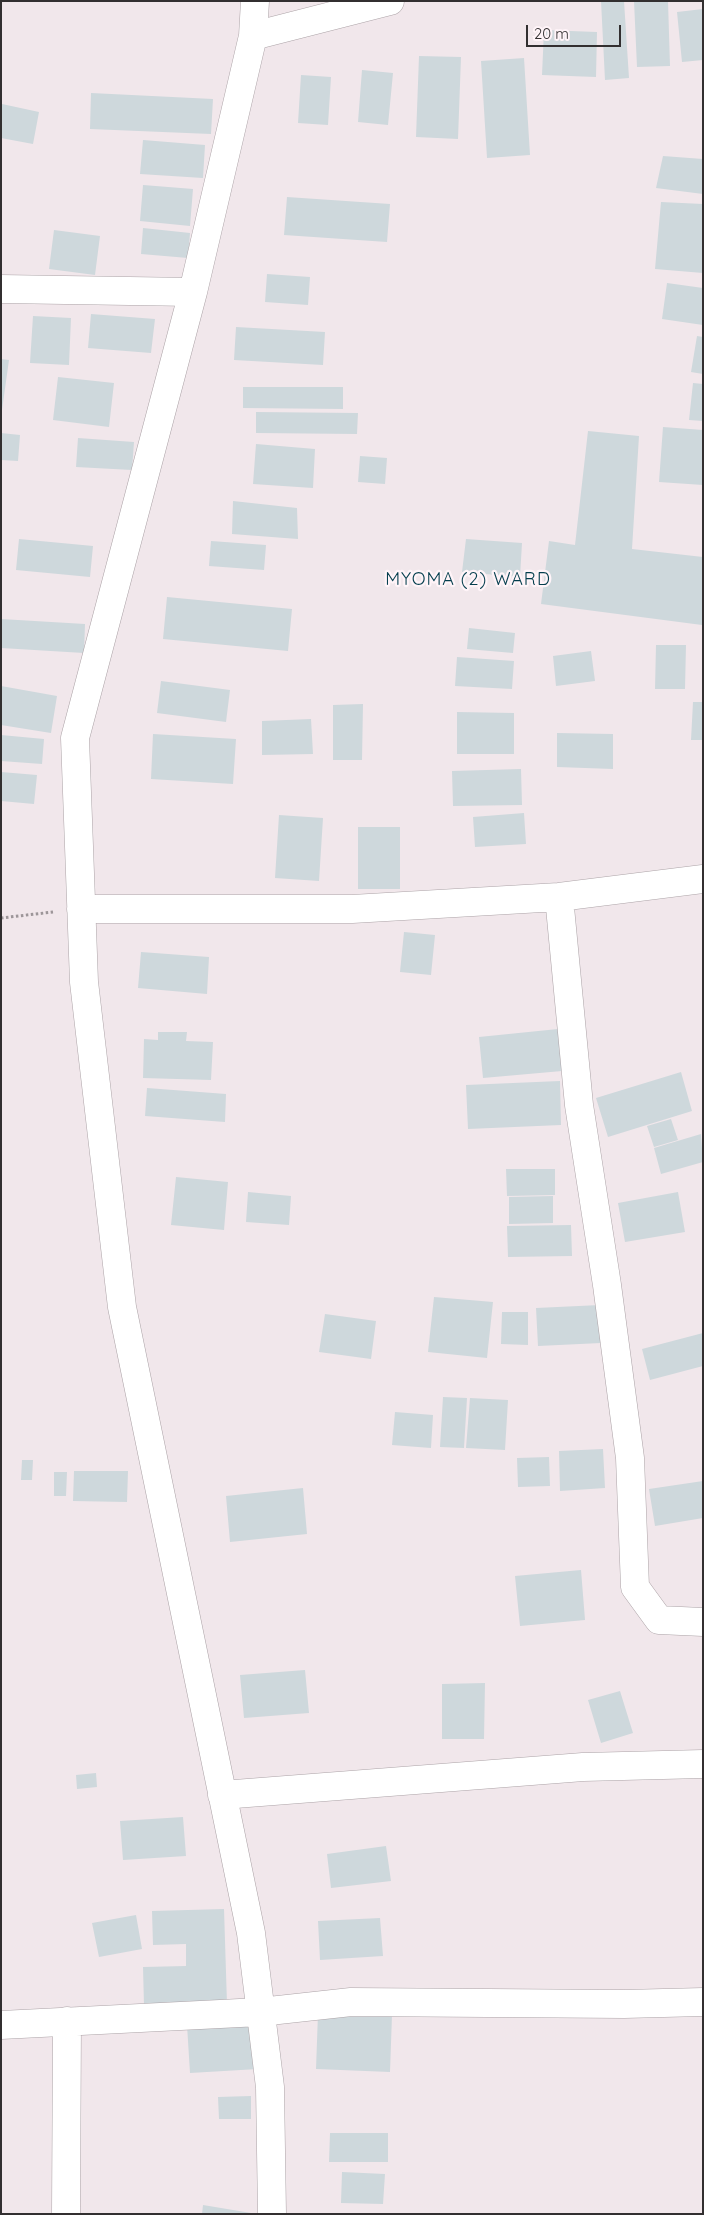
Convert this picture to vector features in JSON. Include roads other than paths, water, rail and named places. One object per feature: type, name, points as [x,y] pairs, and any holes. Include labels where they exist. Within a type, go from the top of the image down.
[{"type":"street","points":[[255,1],[253,36],[193,292],[75,738],[84,982],[122,1307],[251,1933],[270,2087],[272,2214]]},
{"type":"street","points":[[253,36],[390,1]]},
{"type":"street","points":[[1,289],[193,292]]},
{"type":"street","points":[[81,909],[352,909],[559,897],[703,879]]},
{"type":"street","points":[[559,897],[579,1106],[607,1285],[630,1458],[636,1587],[659,1620],[703,1622]]},
{"type":"street","points":[[222,1795],[583,1767],[703,1764]]},
{"type":"street","points":[[1,2025],[260,2012],[351,2002],[624,2004],[703,2002]]},
{"type":"street","points":[[66,2214],[67,2022]]},
{"type":"district","name":"MYOMA (2) WARD","points":[[468,580]]}]
